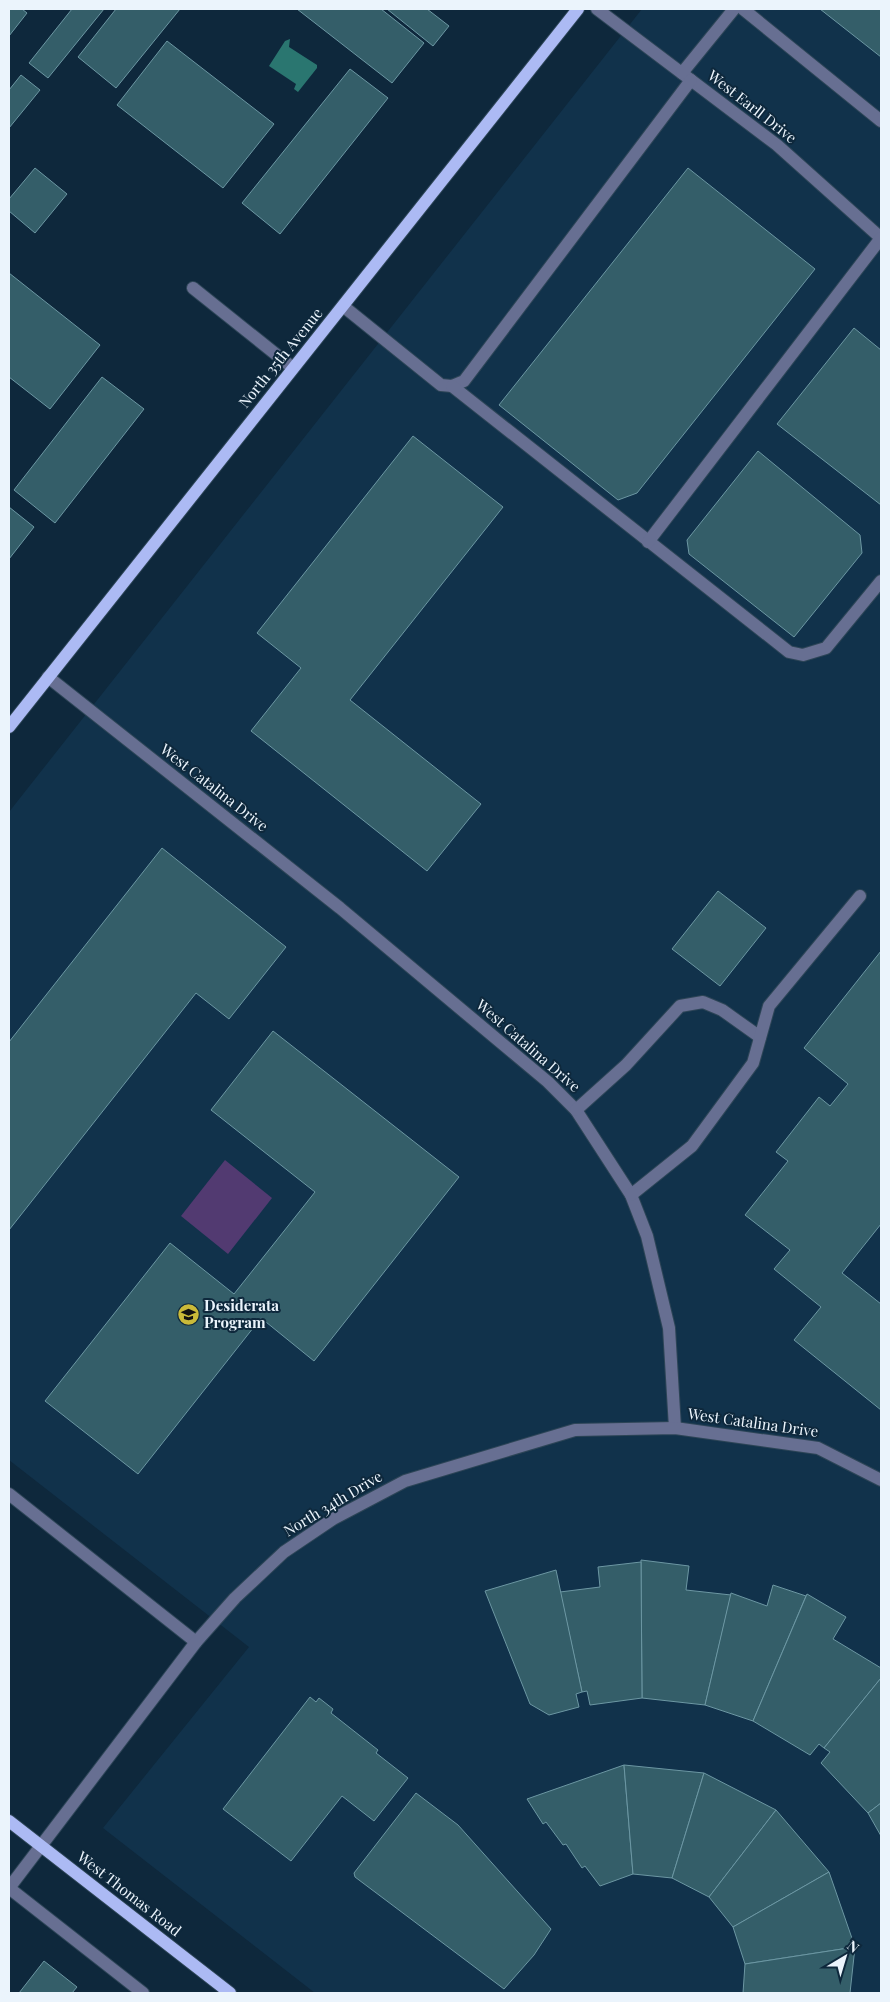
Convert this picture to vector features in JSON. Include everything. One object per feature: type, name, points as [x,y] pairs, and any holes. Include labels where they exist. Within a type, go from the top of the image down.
[{"type":"main road","name":"North 35th Avenue","points":[[11,720],[48,678],[578,9]]},
{"type":"main road","name":"West Thomas Road","points":[[9,1821],[230,1993]]},
{"type":"street","name":"West Earll Drive","points":[[597,9],[777,145],[881,238]]},
{"type":"street","points":[[342,306],[441,385],[452,386],[464,381],[734,9]]},
{"type":"street","points":[[743,9],[881,121]]},
{"type":"street","points":[[648,542],[881,238]]},
{"type":"street","points":[[192,288],[294,368]]},
{"type":"street","points":[[452,386],[776,644],[789,652],[803,655],[826,648],[833,642],[881,581]]},
{"type":"street","name":"West Catalina Drive","points":[[48,678],[340,908],[548,1082],[576,1110],[631,1195],[647,1236],[669,1328],[675,1428],[818,1448],[881,1480]]},
{"type":"street","points":[[631,1195],[692,1146],[752,1063],[769,1006],[860,896]]},
{"type":"street","points":[[576,1110],[626,1066],[680,1006],[703,1002],[722,1010],[760,1037]]},
{"type":"street","name":"North 34th Drive","points":[[9,1888],[196,1642],[235,1598],[284,1552],[333,1519],[405,1481],[491,1453],[575,1430],[675,1428]]},
{"type":"street","points":[[9,1494],[196,1642]]},
{"type":"street","points":[[9,1888],[143,1993]]},
{"type":"shaded area","points":[[642,9],[881,9],[881,1993],[315,1993],[103,1828],[249,1647],[9,1460],[9,812]]},
{"type":"shaded area","points":[[290,39],[289,47],[317,65],[317,68],[298,92],[294,89],[296,84],[269,66],[285,41]]},
{"type":"shaded area","points":[[225,1160],[272,1198],[228,1254],[181,1216]]},
{"type":"building","points":[[9,9],[22,9],[27,13],[9,36]]},
{"type":"building","points":[[72,9],[104,9],[48,78],[29,63]]},
{"type":"building","points":[[116,9],[180,9],[116,88],[78,57]]},
{"type":"building","points":[[297,9],[381,9],[424,43],[392,83]]},
{"type":"building","points":[[387,9],[427,9],[449,26],[433,46]]},
{"type":"building","points":[[820,9],[881,9],[881,57]]},
{"type":"building","points":[[167,41],[274,124],[223,188],[117,105]]},
{"type":"building","points":[[350,69],[388,98],[280,234],[242,203]]},
{"type":"building","points":[[21,75],[40,90],[9,128],[9,90]]},
{"type":"building","points":[[35,168],[67,194],[35,233],[9,211],[9,199]]},
{"type":"building","points":[[688,168],[815,269],[637,493],[618,500],[499,405]]},
{"type":"building","points":[[9,273],[100,345],[50,409],[9,377]]},
{"type":"building","points":[[854,328],[881,350],[881,505],[777,424]]},
{"type":"building","points":[[102,377],[144,409],[55,523],[14,490]]},
{"type":"building","points":[[413,436],[503,507],[350,700],[481,804],[427,871],[251,731],[301,668],[257,633]]},
{"type":"building","points":[[758,451],[860,535],[862,553],[794,637],[689,554],[687,540]]},
{"type":"building","points":[[9,507],[34,527],[9,559]]},
{"type":"building","points":[[162,848],[286,947],[229,1019],[196,993],[9,1230],[9,1042]]},
{"type":"building","points":[[718,891],[766,928],[720,986],[672,949]]},
{"type":"building","points":[[881,951],[881,1224],[842,1273],[881,1304],[881,1410],[794,1340],[821,1307],[774,1269],[790,1250],[745,1215],[788,1161],[776,1152],[819,1097],[830,1106],[848,1084],[804,1048]]},
{"type":"building","points":[[273,1031],[459,1177],[314,1361],[261,1318],[138,1474],[45,1401],[170,1243],[234,1294],[315,1192],[211,1110]]},
{"type":"building","points":[[641,1560],[689,1566],[686,1590],[731,1595],[705,1705],[642,1698]]},
{"type":"building","points":[[641,1562],[642,1698],[590,1705],[587,1691],[582,1692],[560,1592],[600,1587],[598,1567]]},
{"type":"building","points":[[556,1570],[582,1692],[576,1694],[579,1707],[549,1715],[530,1704],[485,1591]]},
{"type":"building","points":[[773,1585],[806,1596],[753,1721],[705,1705],[731,1593],[767,1606]]},
{"type":"building","points":[[807,1594],[846,1617],[833,1639],[881,1668],[881,1678],[824,1748],[819,1744],[810,1755],[753,1721]]},
{"type":"building","points":[[881,1678],[881,1803],[868,1813],[821,1763],[830,1752],[824,1748]]},
{"type":"building","points":[[310,1697],[316,1702],[319,1698],[333,1709],[331,1713],[378,1750],[376,1753],[408,1778],[374,1821],[342,1796],[291,1861],[223,1809]]},
{"type":"building","points":[[624,1765],[633,1874],[600,1886],[585,1866],[582,1868],[566,1844],[563,1845],[546,1822],[543,1824],[527,1799]]},
{"type":"building","points":[[624,1765],[704,1773],[672,1878],[633,1874]]},
{"type":"building","points":[[704,1773],[776,1810],[709,1897],[672,1878]]},
{"type":"building","points":[[416,1793],[458,1825],[551,1929],[534,1955],[504,1989],[355,1877],[354,1873]]},
{"type":"building","points":[[881,1803],[881,1836],[868,1813]]},
{"type":"building","points":[[776,1810],[829,1872],[733,1927],[709,1897]]},
{"type":"building","points":[[829,1872],[855,1947],[745,1964],[733,1927]]},
{"type":"building","points":[[855,1947],[850,1993],[743,1993],[745,1964]]},
{"type":"building","points":[[44,1961],[77,1987],[72,1993],[19,1993]]},
{"type":"place","name":"Desiderata Program","points":[[188,1315]]}]
